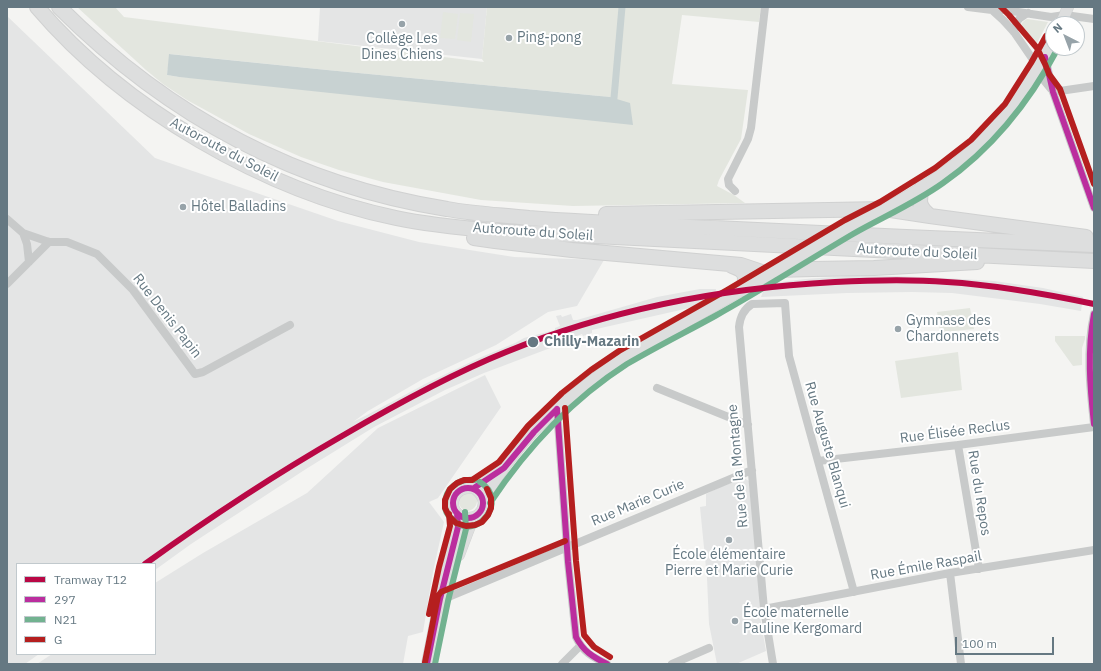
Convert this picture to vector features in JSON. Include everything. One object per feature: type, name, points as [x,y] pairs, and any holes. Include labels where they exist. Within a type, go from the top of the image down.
[{"type":"highway","points":[[28,7],[42,24],[53,26]]},
{"type":"highway","name":"Autoroute du Soleil","points":[[37,7],[53,26],[83,56],[133,97],[185,131],[238,161],[279,180],[341,203],[396,218],[441,226],[510,232],[1094,261]]},
{"type":"highway","name":"Autoroute du Soleil","points":[[59,7],[106,51],[132,72],[167,98],[225,134],[286,163],[359,190],[421,205],[481,214],[550,219],[1094,246]]},
{"type":"highway","points":[[922,187],[919,199],[920,204],[923,210],[930,216]]},
{"type":"highway","points":[[550,219],[560,214],[884,209],[1094,238]]},
{"type":"highway","points":[[441,226],[448,233],[496,241],[572,250],[741,265],[772,272],[812,269],[926,266],[1036,258]]},
{"type":"highway","points":[[802,256],[805,266],[812,269]]},
{"type":"highway","points":[[730,265],[741,269],[744,273],[746,280],[744,289]]},
{"type":"main road","points":[[483,499],[504,468],[534,432],[557,408],[595,377],[623,358],[940,176],[980,142],[1011,109],[1045,57]]},
{"type":"main road","points":[[474,488],[504,468]]},
{"type":"main road","points":[[433,664],[446,598],[463,541],[473,518],[479,514],[483,508],[483,499],[480,492],[474,488],[467,487],[460,490],[455,495],[453,502],[454,508],[462,517],[473,518]]},
{"type":"main road","points":[[427,664],[440,599],[458,527],[457,513]]},
{"type":"street","points":[[735,191],[729,185],[728,179],[748,139],[752,120],[765,7]]},
{"type":"street","points":[[968,7],[1005,10],[1051,17],[1065,15],[1094,19]]},
{"type":"street","points":[[992,10],[1014,32],[1038,67],[1042,78],[1053,92]]},
{"type":"street","points":[[1014,32],[1017,21],[1028,13]]},
{"type":"street","points":[[1045,57],[1053,92],[1094,208]]},
{"type":"street","points":[[1029,82],[1042,78]]},
{"type":"street","points":[[1053,92],[1094,86]]},
{"type":"street","name":"Rue Denis Papin","points":[[7,219],[23,233],[49,242],[67,242],[97,254],[133,290],[195,374],[203,372],[290,325]]},
{"type":"street","points":[[23,233],[28,244],[29,262]]},
{"type":"street","points":[[7,284],[49,242]]},
{"type":"street","name":"Rue de la Montagne","points":[[773,664],[764,609],[740,319],[748,307],[752,304],[785,303]]},
{"type":"street","name":"Rue Auguste Blanqui","points":[[785,303],[789,356],[854,592]]},
{"type":"street","points":[[1094,314],[1091,333],[1089,371],[1094,424]]},
{"type":"street","points":[[657,388],[748,425]]},
{"type":"street","points":[[557,408],[573,618],[576,637],[580,646],[590,656],[607,664]]},
{"type":"street","name":"Rue Élisée Reclus","points":[[818,461],[958,445],[1094,427]]},
{"type":"street","name":"Rue du Repos","points":[[958,445],[979,569]]},
{"type":"street","name":"Rue Marie Curie","points":[[446,598],[752,470]]},
{"type":"street","name":"Rue Émile Raspail","points":[[764,609],[950,573],[1094,550]]},
{"type":"street","points":[[950,573],[961,664]]},
{"type":"street","points":[[562,664],[580,646]]},
{"type":"street","points":[[672,664],[709,648]]},
{"type":"shaded area","points":[[77,7],[115,7],[124,17],[484,62],[482,59],[487,7],[761,7],[759,22],[682,15],[672,84],[748,90],[741,139],[717,186],[745,203],[573,206],[481,200],[383,182],[339,170],[301,157],[249,134],[187,100],[163,84]],"holes":[[[170,54],[610,97],[179,77],[167,75]]]},
{"type":"shaded area","name":"Collège Les Dines Chiens","points":[[320,7],[487,7],[482,59],[318,41]]},
{"type":"shaded area","points":[[443,12],[458,14],[455,39],[440,38]]},
{"type":"shaded area","points":[[460,13],[474,14],[471,42],[457,40]]},
{"type":"shaded area","points":[[7,16],[155,158],[338,221],[419,242],[514,257],[604,260],[577,306],[548,312],[496,345],[423,379],[368,411],[353,422],[427,383],[479,358],[524,338],[555,330],[555,328],[560,326],[556,316],[561,315],[562,317],[571,314],[573,320],[577,320],[657,297],[700,289],[716,289],[714,300],[709,303],[592,330],[592,333],[583,336],[582,334],[563,341],[561,344],[484,373],[445,390],[374,427],[306,469],[191,544],[156,569],[156,563],[16,563],[16,655],[38,655],[25,664],[7,664]]},
{"type":"shaded area","points":[[1027,19],[1045,22],[1045,28],[1037,43],[1030,44],[1025,38],[1021,31],[1021,25]]},
{"type":"shaded area","points":[[169,54],[610,97],[630,103],[633,125],[179,77],[167,75]]},
{"type":"shaded area","points":[[848,276],[895,276],[994,281],[1043,288],[1083,297],[1081,311],[1040,304],[952,293],[847,293],[761,297],[766,284]]},
{"type":"shaded area","points":[[970,308],[974,329],[944,332],[940,331],[937,312]]},
{"type":"shaded area","points":[[1055,336],[1085,336],[1082,348],[1082,365],[1073,366],[1055,341]]},
{"type":"shaded area","points":[[958,352],[962,390],[901,398],[895,361]]},
{"type":"shaded area","points":[[485,375],[501,407],[438,498],[429,502],[444,522],[433,572],[423,632],[408,636],[403,664],[37,664],[50,655],[156,655],[156,582],[203,553],[307,493],[378,428]]},
{"type":"shaded area","points":[[744,478],[749,481],[759,573],[760,617],[766,651],[736,664],[717,664],[709,624],[707,578],[700,507],[706,506],[706,494]]},
{"type":"shaded area","points":[[471,491],[477,498],[477,503],[472,510],[468,511],[461,508],[458,497]]},
{"type":"waterway","points":[[614,98],[622,7]]},
{"type":"tram line","name":"T12","points":[[146,563],[193,530],[292,466],[362,424],[422,391],[464,370],[506,352],[546,337],[626,313],[709,295],[751,289],[877,280],[966,283],[1040,293],[1094,304]]},
{"type":"transit line","name":"G","points":[[1001,7],[1037,48],[1049,74],[1060,89],[1094,184]]},
{"type":"transit line","name":"G","points":[[487,489],[491,498],[491,508],[488,515],[482,522],[475,525],[466,526],[456,523],[449,516],[445,508],[445,500],[450,489],[457,483],[464,480],[472,480],[499,462],[528,426],[562,393],[591,370],[619,351],[727,290],[845,220],[880,202],[935,168],[971,140],[1005,104],[1045,38]]},
{"type":"transit line","name":"N21","points":[[490,503],[534,445],[587,393],[607,378],[627,364],[733,306],[853,234],[899,210],[943,183],[961,169],[978,155],[1009,122],[1035,87],[1054,56]]},
{"type":"transit line","name":"297","points":[[1045,57],[1053,92],[1094,208]]},
{"type":"transit line","name":"297","points":[[1094,314],[1090,342],[1090,383],[1094,424]]},
{"type":"transit line","name":"G","points":[[565,408],[576,561],[584,635],[594,647],[610,657]]},
{"type":"transit line","name":"297","points":[[557,409],[568,562],[576,637],[589,653],[607,664]]},
{"type":"transit line","name":"297","points":[[474,488],[504,468],[534,432],[557,409]]},
{"type":"transit line","name":"N21","points":[[475,480],[458,483],[450,489],[445,500],[446,512],[451,518],[461,525],[471,526],[479,523],[486,517],[491,508],[492,499],[488,490],[480,482]]},
{"type":"transit line","name":"297","points":[[468,488],[479,492],[483,503],[479,514],[468,518],[457,514],[453,503],[457,492],[468,488]]},
{"type":"transit line","name":"N21","points":[[435,664],[448,601],[466,529],[465,512]]},
{"type":"transit line","name":"297","points":[[427,664],[440,599],[458,527],[457,513]]},
{"type":"transit line","name":"G","points":[[429,614],[450,526],[449,514]]},
{"type":"transit line","name":"G","points":[[425,662],[438,596],[441,592],[565,541]]},
{"type":"place","name":"Collège Les Dines Chiens","points":[[402,24]]},
{"type":"place","name":"Ping-pong","points":[[509,38]]},
{"type":"place","name":"Hôtel Balladins","points":[[183,207]]},
{"type":"place","name":"Gymnase des Chardonnerets","points":[[898,329]]},
{"type":"place","name":"Chilly-Mazarin","points":[[533,342]]},
{"type":"place","name":"École élémentaire Pierre et Marie Curie","points":[[729,540]]},
{"type":"place","name":"École maternelle Pauline Kergomard","points":[[735,621]]}]
